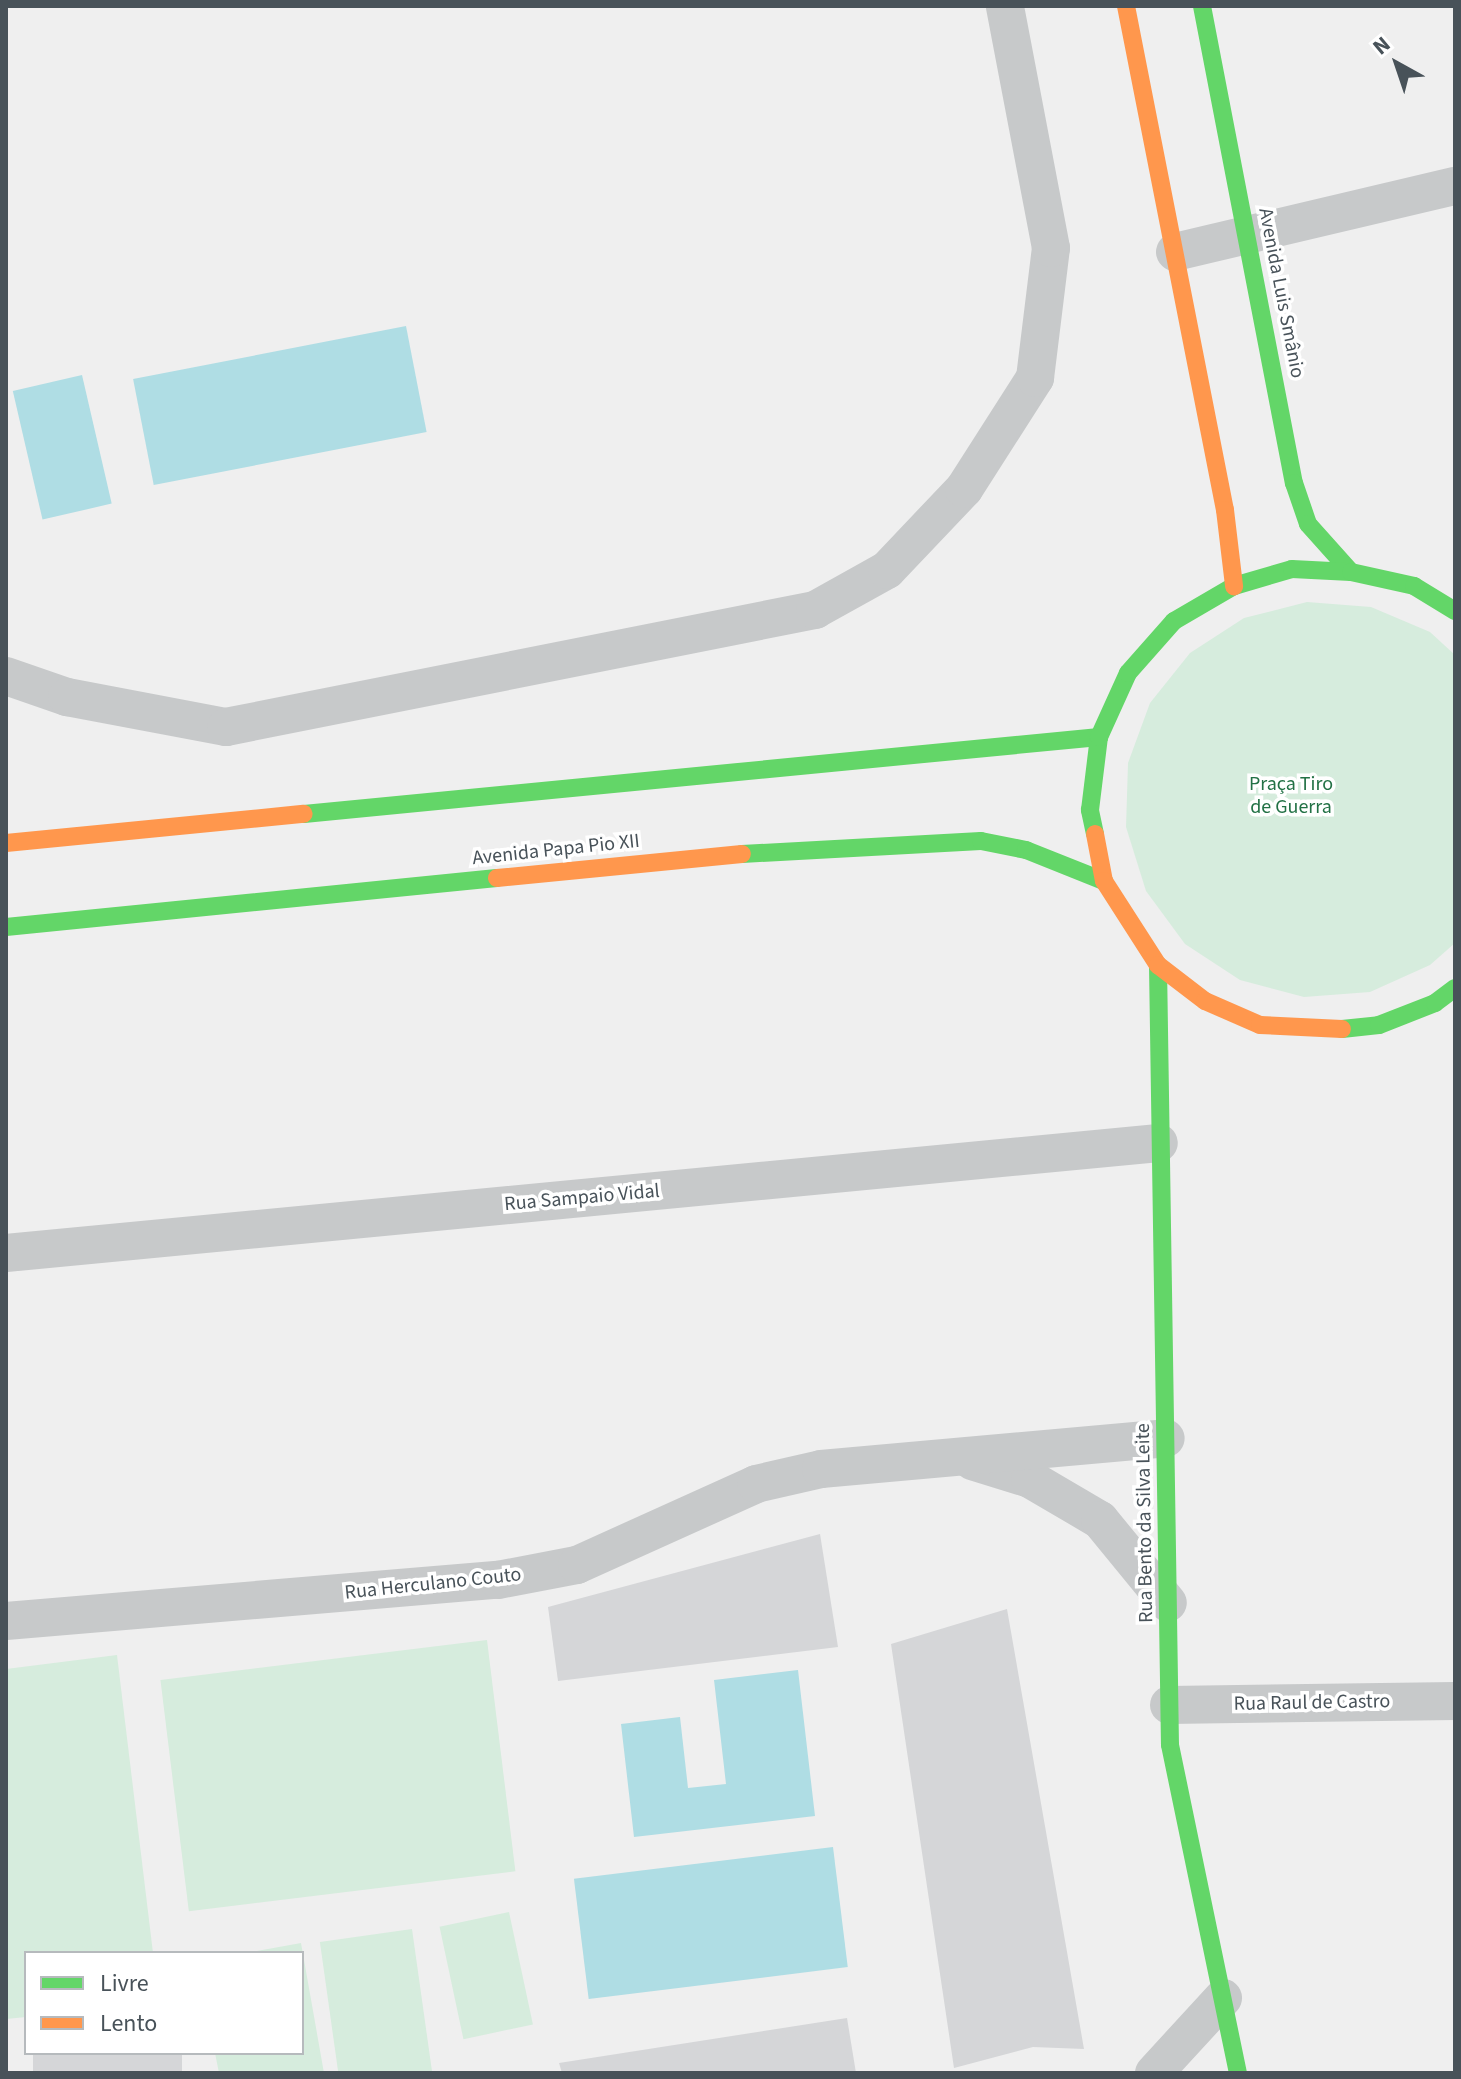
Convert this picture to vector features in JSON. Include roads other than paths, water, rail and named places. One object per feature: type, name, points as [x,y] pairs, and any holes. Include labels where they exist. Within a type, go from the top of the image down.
[{"type":"main road","points":[[1126,6],[1225,510],[1234,586]]},
{"type":"main road","name":"Avenida Luis Smânio","points":[[1202,6],[1294,483],[1308,524],[1351,572]]},
{"type":"main road","points":[[1455,611],[1414,586],[1351,572],[1292,569],[1234,586],[1174,621],[1137,663],[1099,737],[1090,810],[1104,881],[1158,965],[1205,1001],[1260,1025],[1320,1032],[1379,1025],[1435,1003],[1455,988]]},
{"type":"main road","points":[[6,843],[1099,737]]},
{"type":"main road","name":"Avenida Papa Pio XII","points":[[6,927],[744,854],[981,841],[1026,850],[1104,881]]},
{"type":"main road","name":"Rua Bento da Silva Leite","points":[[1158,965],[1170,1745],[1238,2073]]},
{"type":"street","points":[[6,676],[67,697],[226,727],[815,610],[887,570],[964,489],[1035,378],[1051,248],[1005,6]]},
{"type":"street","points":[[1175,252],[1249,238],[1455,186]]},
{"type":"street","name":"Rua Sampaio Vidal","points":[[6,1253],[1159,1143]]},
{"type":"street","name":"Rua Herculano Couto","points":[[6,1621],[498,1580],[577,1565],[756,1484],[821,1469],[937,1456],[1166,1438]]},
{"type":"street","name":"Rua Herculano Couto","points":[[937,1456],[985,1463],[1030,1479],[1100,1520],[1168,1603]]},
{"type":"street","name":"Rua Raul de Castro","points":[[1169,1705],[1455,1701]]},
{"type":"street","points":[[1154,2073],[1223,1998]]},
{"type":"water","points":[[406,326],[427,432],[154,485],[133,379]]},
{"type":"water","points":[[82,375],[112,504],[43,520],[13,391]]},
{"type":"water","points":[[798,1670],[815,1816],[634,1837],[621,1724],[680,1717],[688,1788],[726,1784],[714,1680]]},
{"type":"water","points":[[833,1847],[848,1967],[589,1999],[574,1879]]},
{"type":"park label","name":"Praça Tiro de Guerra","points":[[1291,796]]}]
